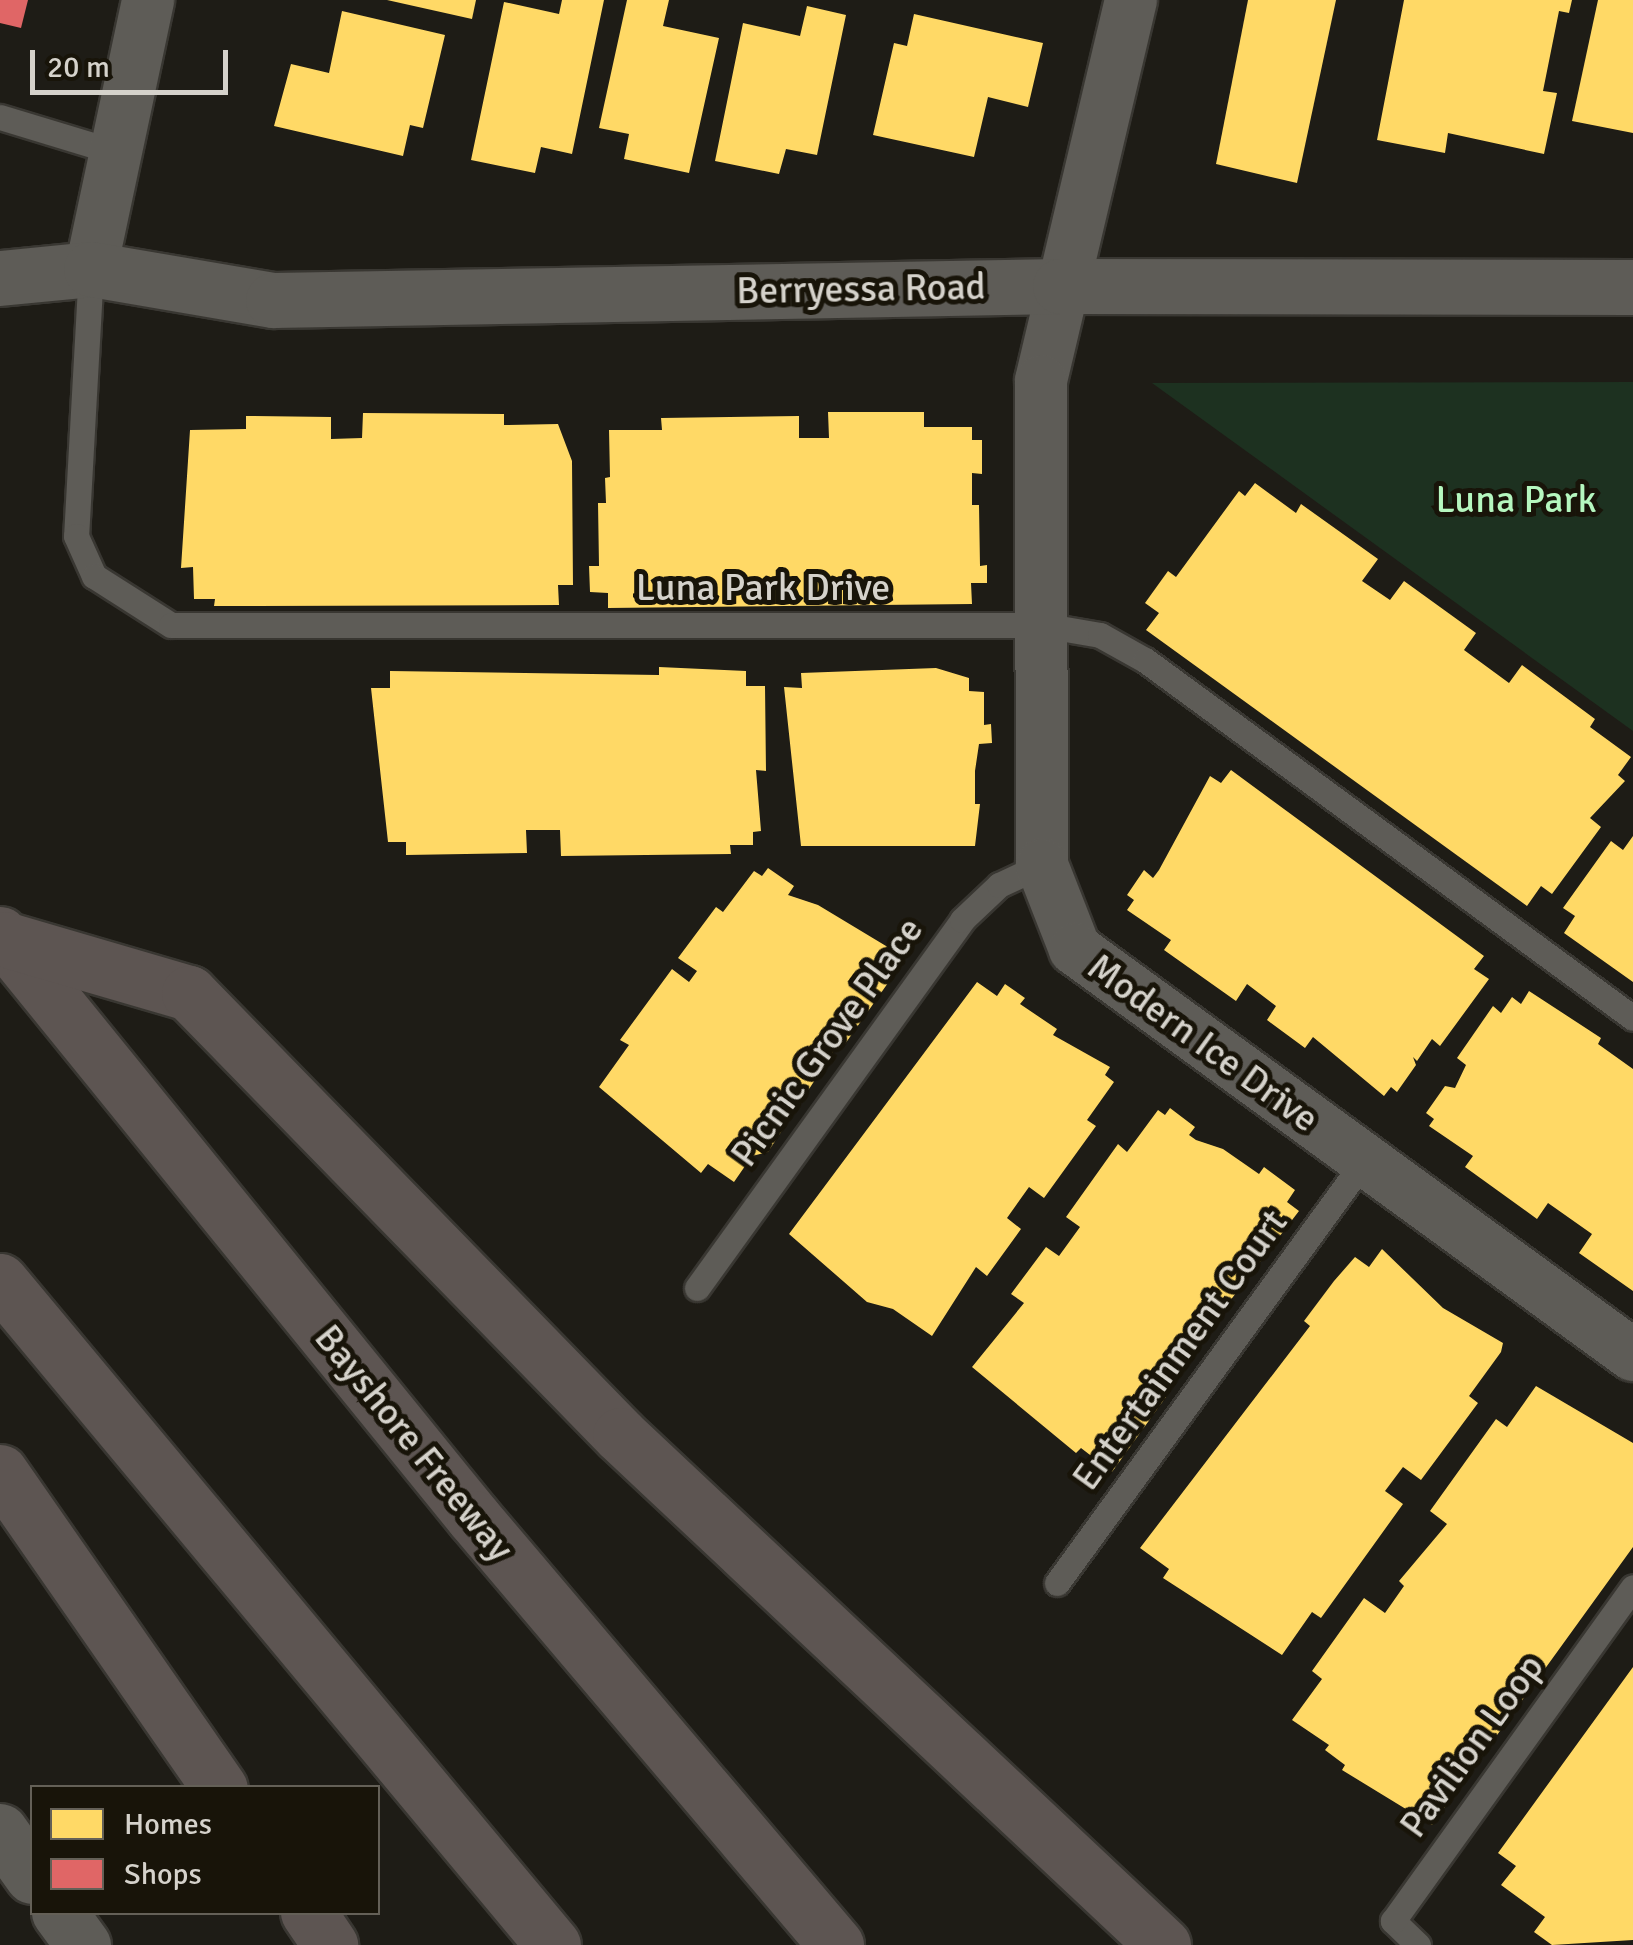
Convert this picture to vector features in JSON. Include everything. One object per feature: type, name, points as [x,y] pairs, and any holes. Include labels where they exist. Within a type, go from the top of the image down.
[{"type":"highway","name":"Bayshore Freeway","points":[[2,937],[474,1518],[836,1945]]},
{"type":"highway","points":[[2,937],[189,993],[620,1435],[1162,1945]]},
{"type":"highway","points":[[0,1282],[553,1945]]},
{"type":"highway","points":[[0,1472],[218,1785]]},
{"type":"highway","points":[[310,1915],[330,1945]]},
{"type":"street","points":[[92,269],[148,0]]},
{"type":"street","name":"Modern Ice Drive","points":[[1131,0],[1079,233],[1060,286],[1041,381],[1042,865],[1075,949],[1633,1355]]},
{"type":"street","name":"Berryessa Road","points":[[0,278],[92,269],[272,300],[1060,286],[1633,287]]},
{"type":"street","points":[[0,1831],[30,1873]]},
{"type":"street","points":[[61,1915],[83,1945]]},
{"type":"lane","points":[[0,117],[116,152]]},
{"type":"lane","name":"Luna Park Drive","points":[[92,269],[76,536],[94,576],[171,626],[1042,625],[1100,634],[1146,660],[1633,1018]]},
{"type":"lane","name":"Picnic Grove Place","points":[[696,1288],[962,920],[999,885],[1042,865]]},
{"type":"lane","name":"Entertainment Court","points":[[1057,1583],[1364,1161]]},
{"type":"lane","name":"Pavilion Loop","points":[[1418,1945],[1393,1921],[1633,1587]]},
{"type":"green space","name":"Luna Park","points":[[1633,382],[1633,731],[1152,383]]},
{"type":"building: Homes","points":[[387,0],[476,0],[472,19]]},
{"type":"building: Homes","points":[[562,0],[604,0],[572,154],[541,147],[535,173],[471,160],[504,2],[559,14]]},
{"type":"building: Homes","points":[[627,0],[669,0],[663,26],[719,38],[689,173],[624,159],[629,134],[599,128]]},
{"type":"building: Homes","points":[[1248,0],[1336,0],[1297,183],[1216,164]]},
{"type":"building: Homes","points":[[1404,0],[1572,0],[1569,13],[1559,11],[1543,91],[1557,93],[1544,154],[1448,133],[1445,153],[1377,140]]},
{"type":"building: Homes","points":[[1598,0],[1633,0],[1633,133],[1572,121]]},
{"type":"building: Homes","points":[[807,6],[846,15],[817,155],[786,149],[779,174],[715,161],[743,23],[800,36]]},
{"type":"building: Homes","points":[[342,11],[445,35],[423,128],[410,125],[403,156],[274,126],[291,64],[329,73]]},
{"type":"building: Homes","points":[[914,14],[1043,43],[1028,107],[988,97],[974,157],[873,135],[894,43],[907,46]]},
{"type":"building: Homes","points":[[828,412],[924,412],[924,427],[972,427],[972,440],[982,440],[982,474],[972,473],[972,505],[979,505],[980,566],[987,565],[987,583],[971,583],[972,604],[608,608],[608,593],[590,592],[589,566],[599,566],[598,503],[606,503],[605,478],[610,477],[609,430],[662,430],[661,418],[799,416],[799,438],[829,438]]},
{"type":"building: Homes","points":[[363,413],[504,414],[504,425],[558,424],[572,461],[573,585],[558,585],[559,605],[214,606],[215,599],[194,599],[193,567],[181,568],[190,430],[246,429],[246,416],[331,417],[331,439],[362,438]]},
{"type":"building: Homes","points":[[1255,483],[1296,513],[1301,504],[1378,559],[1362,581],[1390,600],[1404,581],[1476,633],[1464,650],[1509,683],[1522,665],[1595,719],[1590,727],[1631,757],[1618,775],[1625,781],[1590,818],[1601,827],[1552,894],[1541,886],[1527,906],[1146,630],[1159,613],[1145,603],[1168,571],[1176,577],[1239,491],[1245,496]]},
{"type":"building: Homes","points":[[659,667],[746,671],[746,686],[765,686],[766,771],[756,770],[761,831],[753,832],[753,845],[730,845],[731,854],[561,856],[560,830],[526,830],[527,853],[406,855],[406,842],[388,842],[371,688],[390,688],[390,671],[659,675]]},
{"type":"building: Homes","points":[[936,668],[969,678],[969,691],[984,692],[984,725],[991,724],[992,743],[979,744],[975,804],[980,804],[975,846],[801,846],[784,687],[802,688],[801,673]]},
{"type":"building: Homes","points":[[1231,770],[1484,956],[1474,969],[1489,979],[1440,1046],[1432,1039],[1417,1061],[1413,1057],[1416,1065],[1397,1092],[1391,1087],[1384,1096],[1313,1037],[1305,1048],[1267,1020],[1276,1006],[1247,984],[1236,1001],[1164,950],[1171,940],[1127,910],[1134,900],[1127,895],[1144,870],[1153,878],[1159,870],[1210,776],[1221,783]]},
{"type":"building: Homes","points":[[1633,836],[1633,982],[1564,933],[1575,916],[1563,908],[1611,841],[1623,850]]},
{"type":"building: Homes","points":[[768,868],[794,886],[788,895],[818,905],[891,949],[880,963],[895,973],[845,1044],[841,1040],[768,1152],[752,1156],[734,1182],[708,1164],[701,1173],[599,1087],[629,1045],[620,1040],[672,969],[689,982],[697,971],[678,958],[716,907],[723,912],[754,871],[762,876]]},
{"type":"building: Homes","points":[[977,982],[997,996],[1005,984],[1025,998],[1020,1004],[1057,1029],[1053,1035],[1110,1067],[1105,1075],[1114,1082],[1087,1120],[1096,1126],[1044,1198],[1029,1187],[1007,1218],[1021,1229],[987,1276],[976,1267],[932,1336],[893,1309],[867,1302],[789,1234]]},
{"type":"building: Homes","points":[[1529,991],[1601,1038],[1598,1044],[1633,1069],[1633,1291],[1579,1253],[1592,1234],[1548,1203],[1537,1219],[1465,1167],[1473,1156],[1429,1126],[1434,1119],[1426,1113],[1445,1086],[1455,1088],[1466,1065],[1457,1058],[1493,1006],[1501,1013],[1512,997],[1521,1004]]},
{"type":"building: Homes","points":[[1170,1108],[1195,1127],[1189,1135],[1196,1140],[1223,1149],[1259,1174],[1264,1167],[1295,1190],[1287,1202],[1299,1211],[1160,1392],[1166,1397],[1112,1472],[1081,1448],[1076,1453],[972,1367],[1024,1303],[1011,1294],[1046,1247],[1059,1256],[1080,1227],[1066,1217],[1118,1144],[1127,1152],[1158,1110],[1165,1115]]},
{"type":"building: Homes","points":[[1382,1249],[1443,1308],[1503,1343],[1501,1352],[1469,1396],[1478,1403],[1421,1480],[1403,1467],[1385,1491],[1403,1504],[1321,1618],[1312,1612],[1282,1655],[1163,1578],[1169,1569],[1140,1548],[1310,1326],[1304,1321],[1334,1281],[1355,1257],[1369,1267]]},
{"type":"building: Homes","points":[[1536,1386],[1633,1443],[1633,1547],[1432,1825],[1342,1770],[1345,1765],[1325,1750],[1329,1745],[1292,1720],[1322,1679],[1312,1671],[1364,1598],[1385,1613],[1404,1586],[1399,1581],[1447,1524],[1430,1511],[1496,1419],[1507,1427]]},
{"type":"building: Homes","points":[[1633,1667],[1633,1940],[1552,1945],[1534,1932],[1545,1917],[1501,1885],[1516,1866],[1498,1853]]},
{"type":"building: Shops","points":[[0,0],[28,0],[21,28],[0,23]]}]
